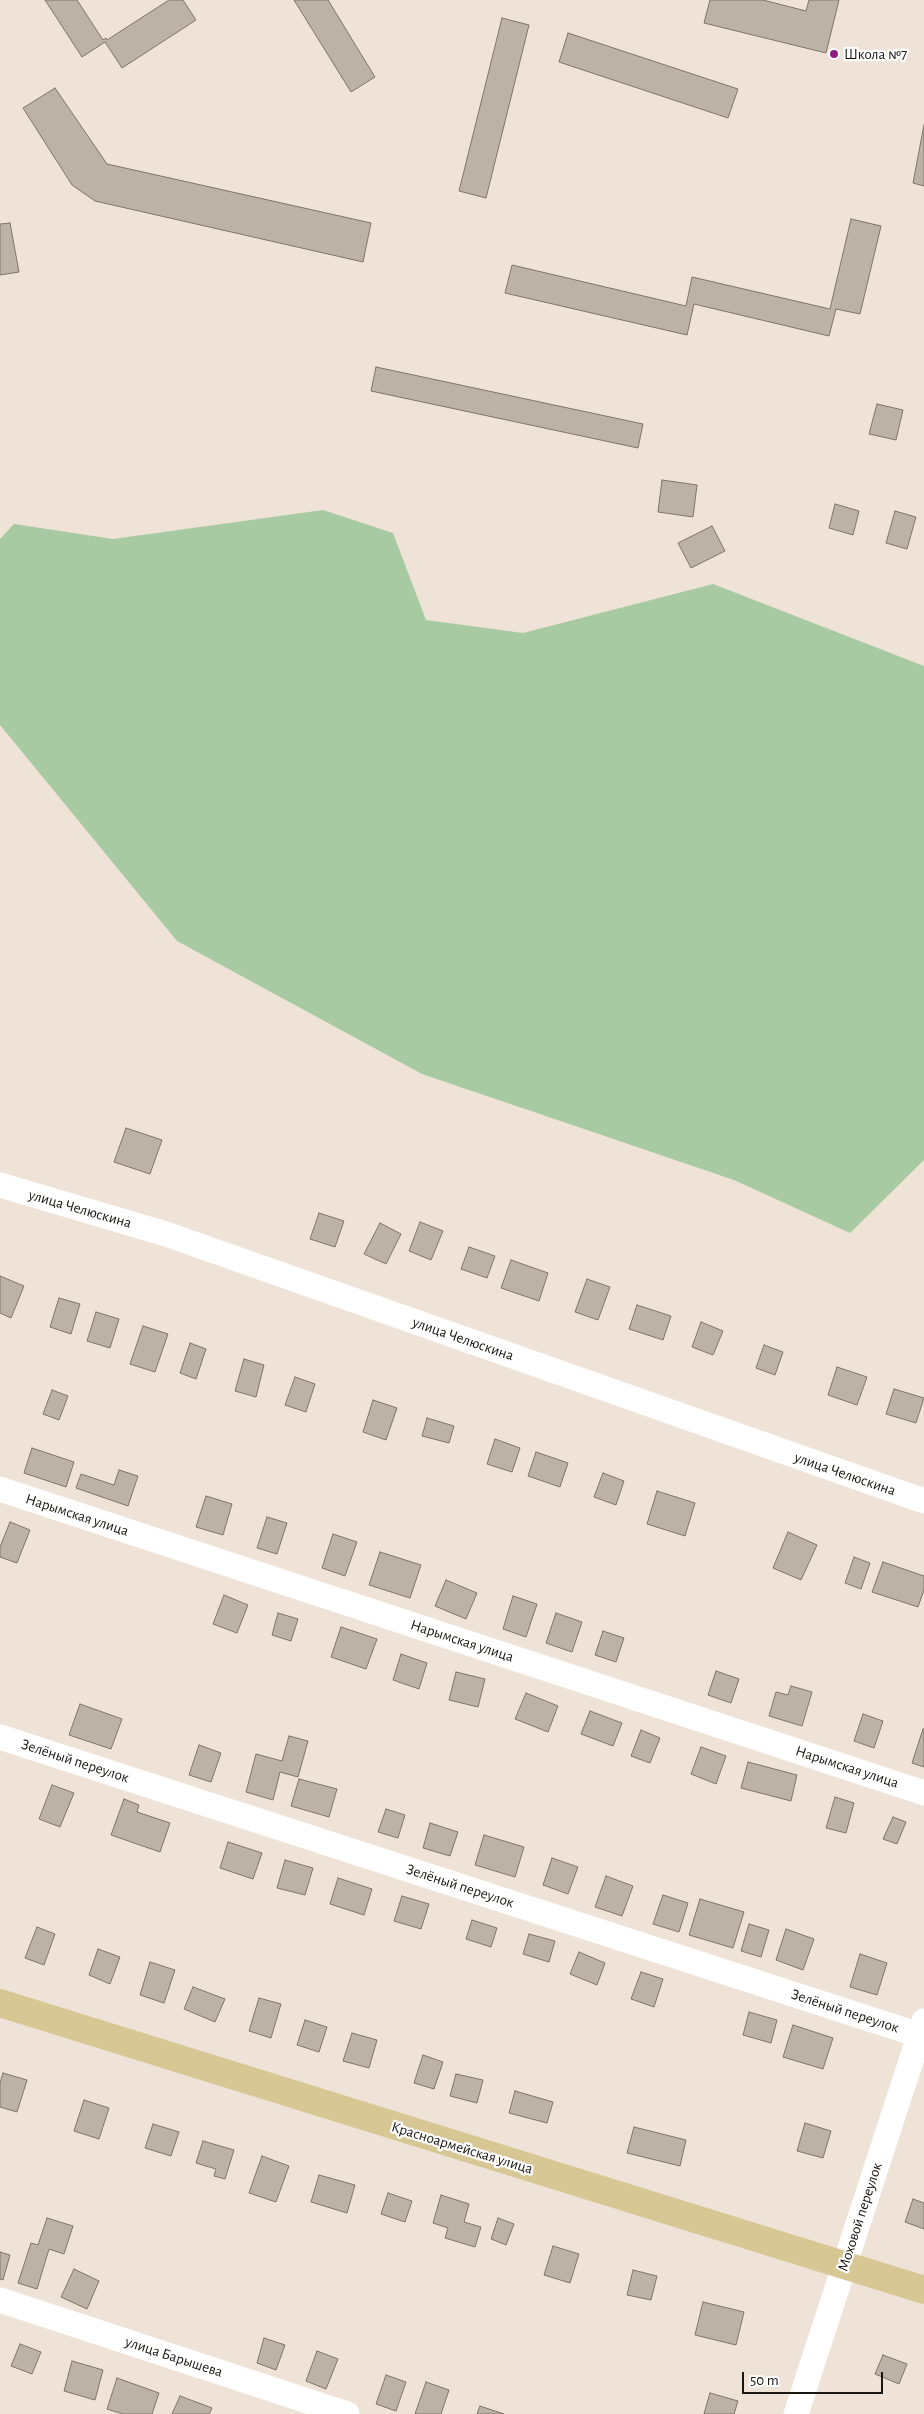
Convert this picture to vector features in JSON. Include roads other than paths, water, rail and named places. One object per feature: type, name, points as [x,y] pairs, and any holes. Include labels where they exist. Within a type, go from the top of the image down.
[{"type":"main road","name":"Красноармейская улица","points":[[0,2003],[843,2267],[924,2290]]},
{"type":"street","name":"улица Челюскина","points":[[0,1185],[166,1234],[924,1502]]},
{"type":"street","name":"Нарымская улица","points":[[0,1489],[924,1793]]},
{"type":"street","name":"Зелёный переулок","points":[[0,1737],[922,2028]]},
{"type":"street","name":"Моховой переулок","points":[[796,2414],[922,2028]]},
{"type":"street","name":"улица Барышева","points":[[0,2300],[347,2414]]},
{"type":"place","name":"Школа №7","points":[[834,54]]}]
